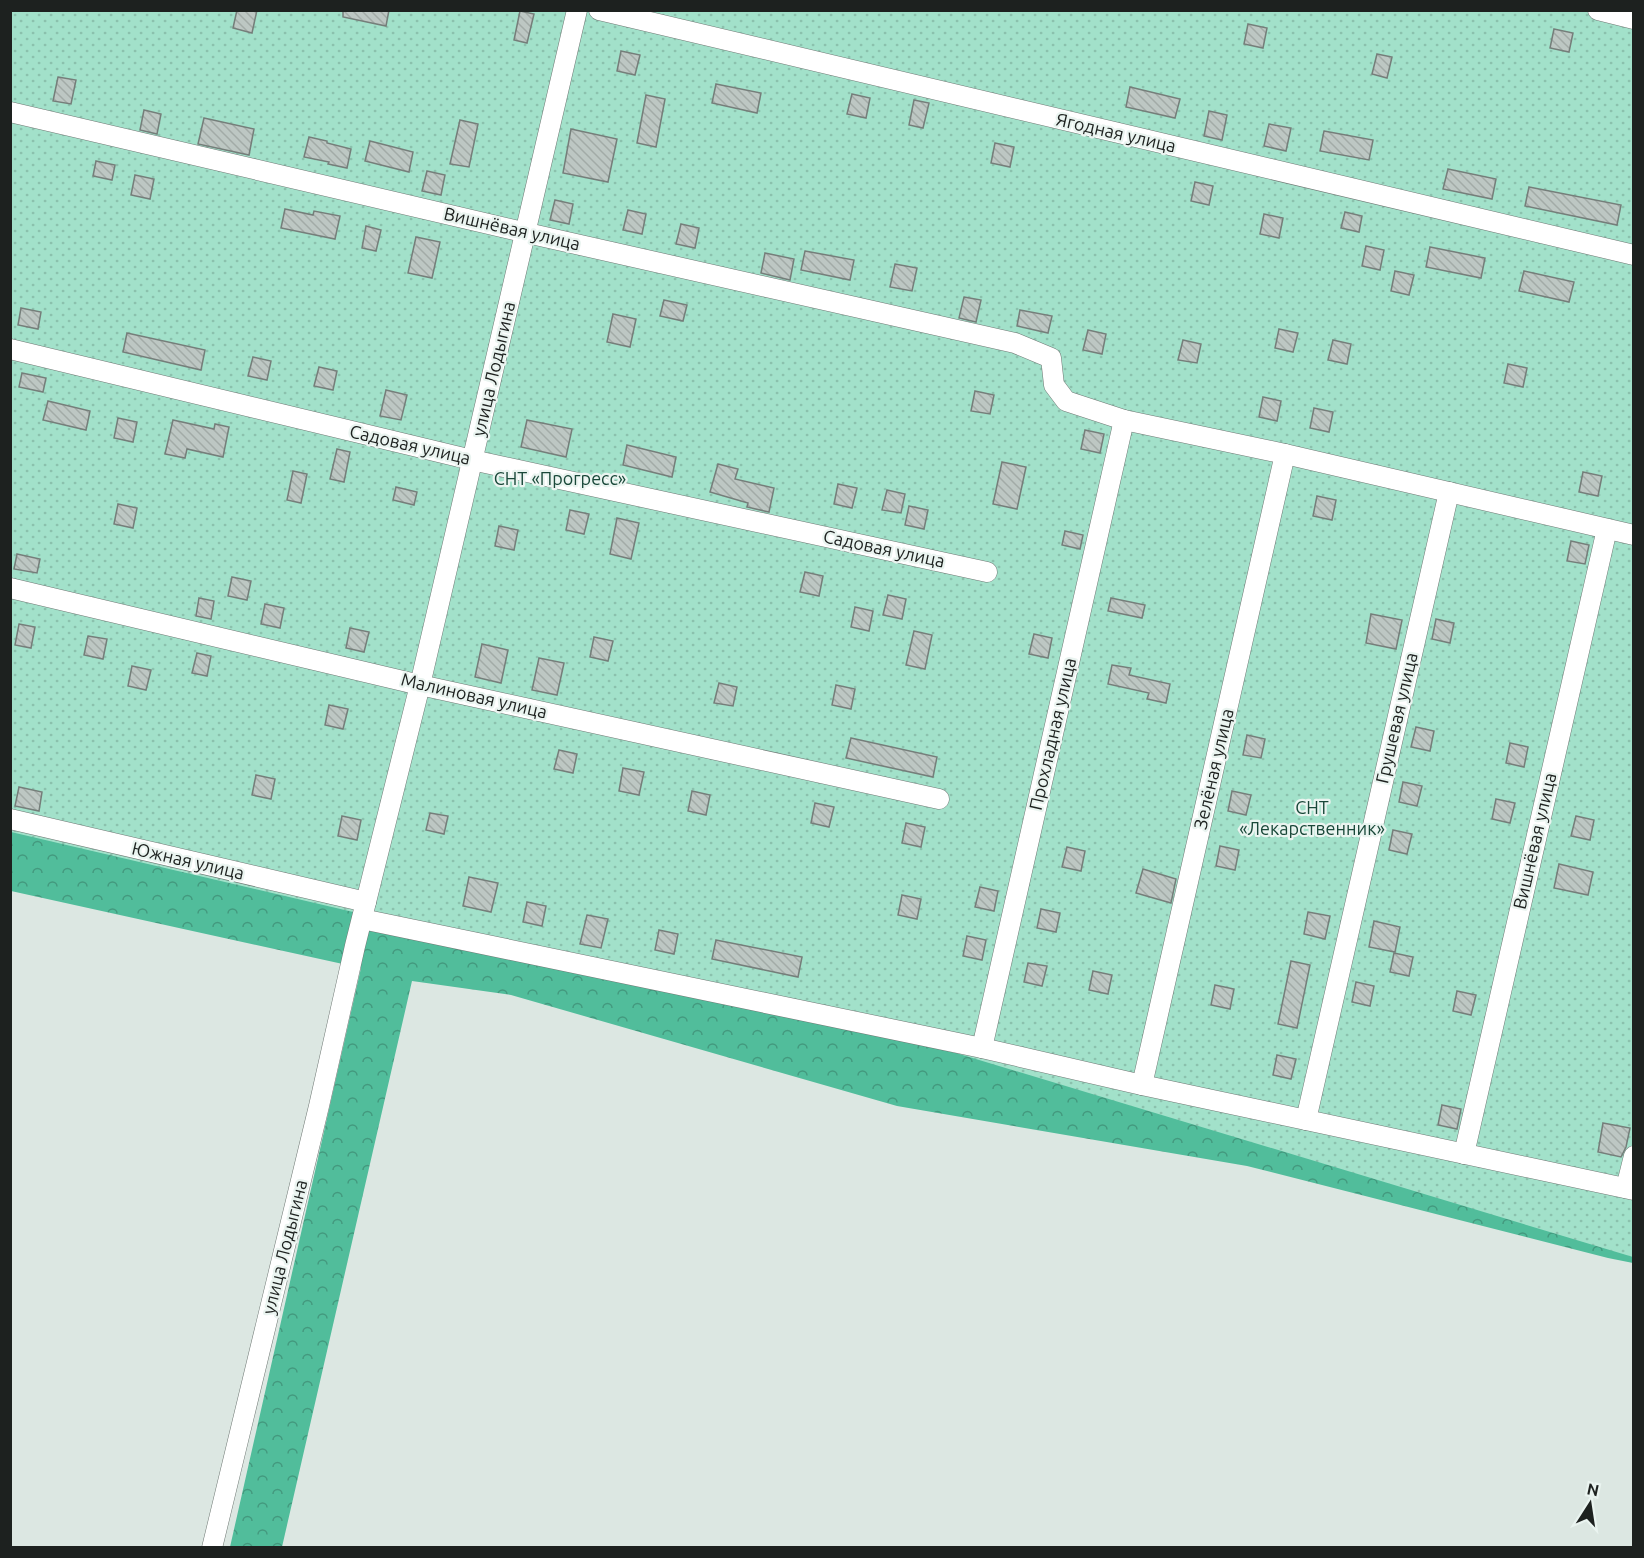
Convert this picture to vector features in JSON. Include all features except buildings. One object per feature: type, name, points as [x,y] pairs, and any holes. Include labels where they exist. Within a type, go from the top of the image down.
[{"type":"street","name":"улица Лодыгина","points":[[213,1548],[355,946],[420,685],[578,10]]},
{"type":"street","name":"Ягодная улица","points":[[599,10],[1634,255]]},
{"type":"street","points":[[1598,10],[1634,19]]},
{"type":"street","name":"Вишнёвая улица","points":[[10,112],[1015,344],[1051,358],[1054,385],[1066,400],[1124,420]]},
{"type":"street","name":"Садовая улица","points":[[10,350],[472,460],[987,572]]},
{"type":"street","points":[[1124,420],[1285,454],[1634,535]]},
{"type":"street","name":"Прохладная улица","points":[[982,1048],[1124,420]]},
{"type":"street","name":"Зелёная улица","points":[[1142,1085],[1285,454]]},
{"type":"street","name":"Грушевая улица","points":[[1306,1120],[1449,492]]},
{"type":"street","name":"Вишнёвая улица","points":[[1464,1154],[1607,529]]},
{"type":"street","name":"Малиновая улица","points":[[10,588],[420,685],[939,799]]},
{"type":"street","name":"Южная улица","points":[[10,819],[364,910],[1142,1085],[1630,1189]]},
{"type":"street","points":[[1630,1189],[1634,1155]]},
{"type":"green space","name":"СНТ «Прогресс»","points":[[11,11],[1633,11],[1633,1257],[956,1053],[11,832]]},
{"type":"green space","points":[[11,821],[1633,1177],[1633,1263],[1247,1166],[897,1106],[511,995],[412,981],[282,1547],[230,1547],[361,968],[11,891]]},
{"type":"park label","name":"СНТ «Лекарственник»","points":[[1312,818]]}]
